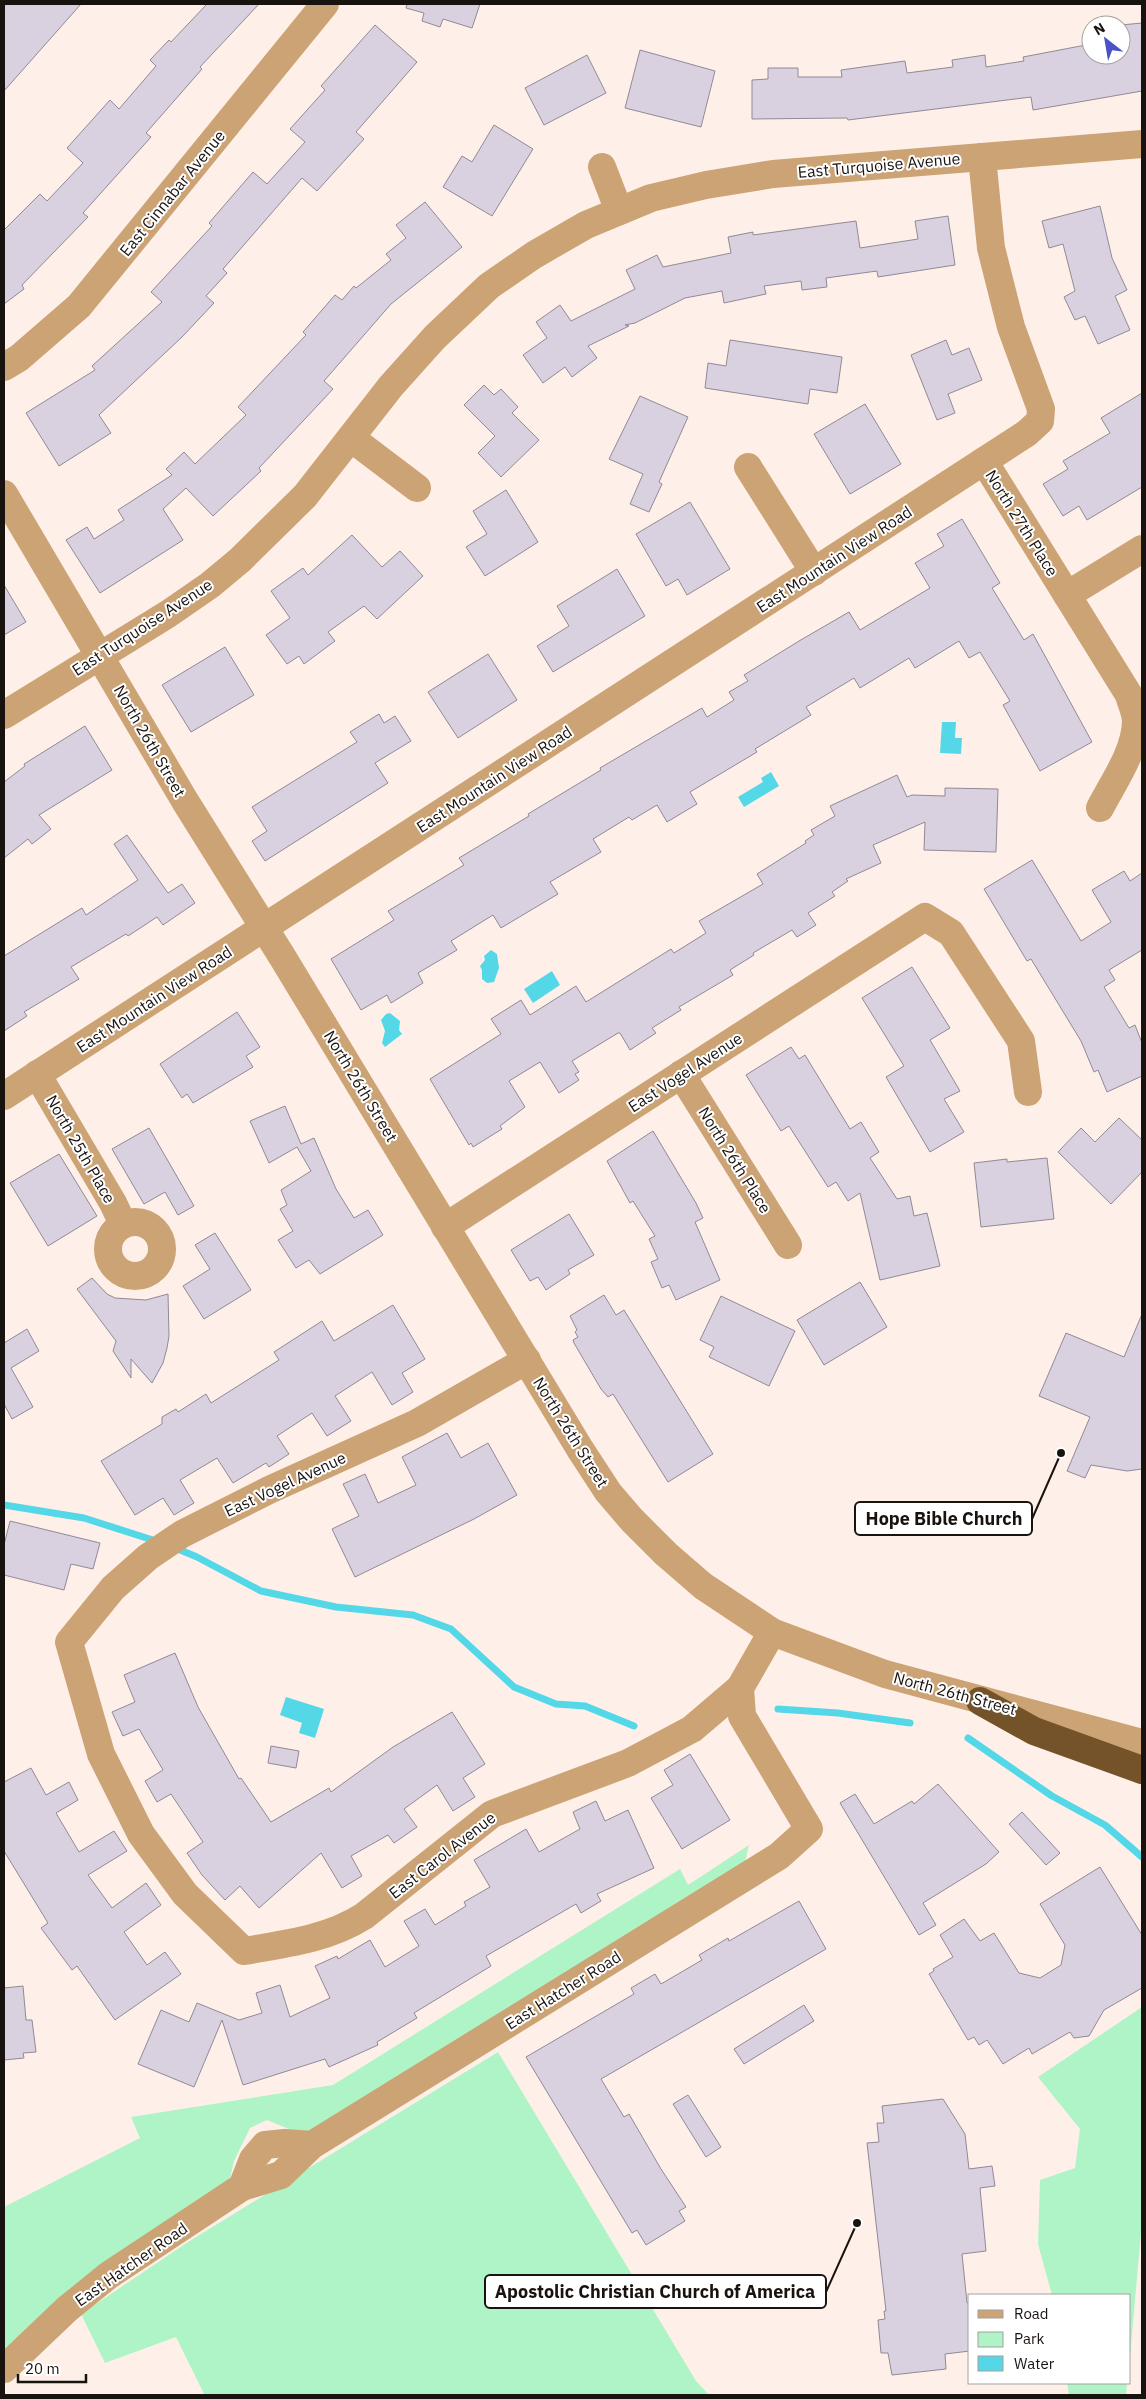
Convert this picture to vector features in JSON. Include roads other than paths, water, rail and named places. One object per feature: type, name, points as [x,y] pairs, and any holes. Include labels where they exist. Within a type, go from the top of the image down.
[{"type":"highway","points":[[980,1701],[1034,1731],[1142,1770]]},
{"type":"street","name":"East Cinnabar Avenue","points":[[4,367],[19,358],[79,306],[326,4]]},
{"type":"street","name":"East Turquoise Avenue","points":[[4,715],[168,614],[210,585],[240,560],[304,496],[392,386],[435,337],[489,286],[556,242],[586,225],[650,198],[706,185],[773,174],[1142,144]]},
{"type":"street","name":"North 27th Place","points":[[982,156],[991,248],[1011,328],[1041,409],[1040,421],[1027,434],[984,461],[1129,695],[1136,720],[1132,741],[1122,767],[1100,808]]},
{"type":"street","points":[[602,167],[619,211]]},
{"type":"street","points":[[351,438],[417,488]]},
{"type":"street","name":"East Mountain View Road","points":[[4,1096],[984,461]]},
{"type":"street","points":[[748,467],[814,572]]},
{"type":"street","name":"North 26th Street","points":[[4,494],[185,801],[445,1227],[608,1492],[632,1520],[666,1554],[703,1586],[772,1632],[856,1664],[980,1701],[1142,1742]]},
{"type":"street","points":[[1067,595],[1142,549]]},
{"type":"street","name":"East Vogel Avenue","points":[[445,1227],[925,917],[951,934],[1021,1041],[1028,1092]]},
{"type":"street","name":"North 25th Place","points":[[37,1074],[113,1203],[123,1224]]},
{"type":"street","name":"North 26th Place","points":[[681,1074],[788,1245]]},
{"type":"street","name":"East Vogel Avenue","points":[[244,1951],[185,1894],[141,1834],[101,1754],[69,1642],[113,1588],[148,1557],[182,1534],[269,1490],[417,1423],[527,1360]]},
{"type":"street","points":[[740,1688],[772,1632]]},
{"type":"street","name":"East Hatcher Road","points":[[4,2369],[67,2309],[109,2276],[242,2187],[253,2159],[265,2145],[284,2143],[312,2145],[779,1856],[808,1829],[779,1776],[743,1720],[740,1688]]},
{"type":"street","name":"East Carol Avenue","points":[[244,1951],[307,1940],[350,1925],[492,1814],[628,1764],[692,1729],[740,1688]]},
{"type":"water","points":[[942,722],[956,722],[955,738],[962,738],[961,754],[940,753]]},
{"type":"water","points":[[771,772],[779,786],[744,807],[738,797],[763,782],[761,778]]},
{"type":"water","points":[[491,950],[497,954],[499,968],[494,982],[487,983],[482,979],[480,966],[485,960],[484,956]]},
{"type":"water","points":[[552,971],[560,985],[533,1003],[524,989]]},
{"type":"water","points":[[390,1013],[400,1021],[399,1030],[402,1034],[385,1047],[382,1043],[385,1031],[381,1020],[386,1014]]},
{"type":"water","points":[[286,1697],[324,1709],[315,1738],[299,1733],[302,1723],[280,1715]]},
{"type":"waterway","points":[[4,1505],[84,1518],[159,1542]]},
{"type":"waterway","points":[[173,1547],[197,1557],[261,1591],[336,1607],[413,1615],[451,1629],[514,1687],[556,1704],[585,1706],[634,1726]]},
{"type":"waterway","points":[[778,1709],[838,1713],[910,1723]]},
{"type":"waterway","points":[[968,1738],[1052,1796],[1105,1825],[1142,1857]]},
{"type":"place","name":"Hope Bible Church","points":[[1061,1453]]},
{"type":"place","name":"Apostolic Christian Church of America","points":[[857,2223]]}]
